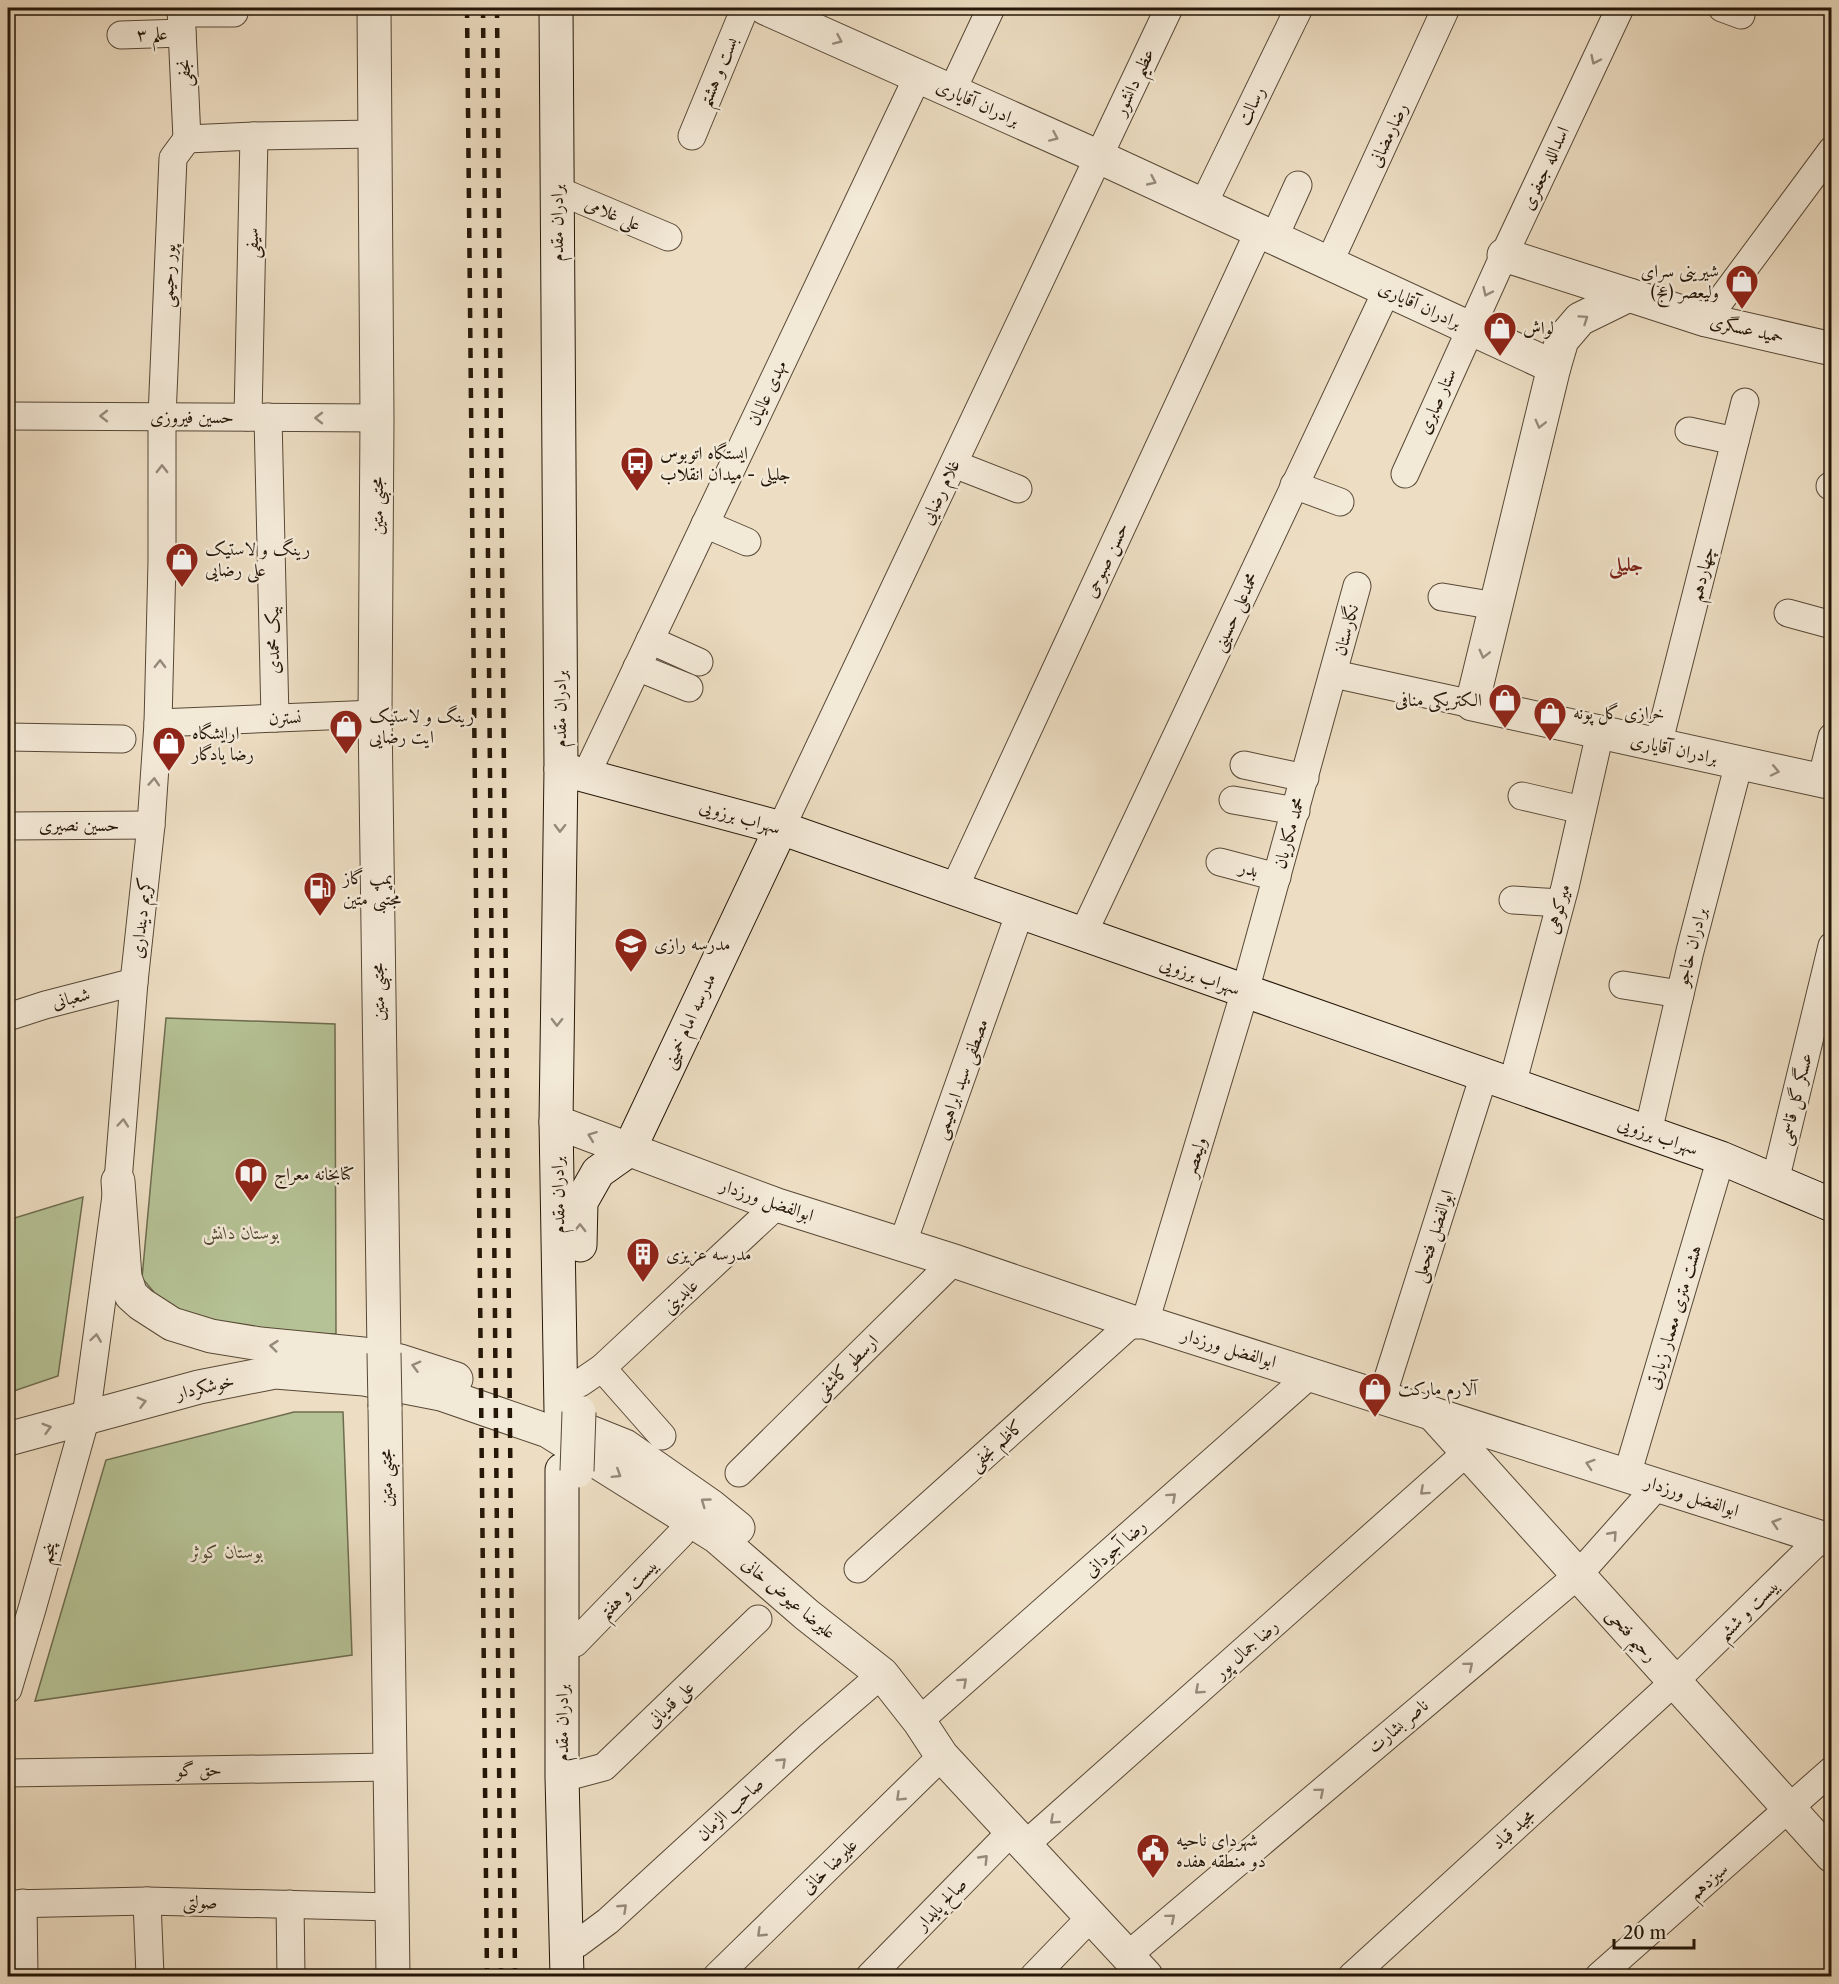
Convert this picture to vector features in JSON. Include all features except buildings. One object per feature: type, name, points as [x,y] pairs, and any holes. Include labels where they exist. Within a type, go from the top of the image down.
[{"type":"street","name":"مجتبی متین","points":[[374,8],[377,418],[375,714],[393,1977]]},
{"type":"street","name":"برادران مقدم","points":[[537,8],[565,770]]},
{"type":"street","name":"برادران مقدم","points":[[556,8],[565,770],[556,1122],[577,1392]]},
{"type":"street","name":"بست و هشتم","points":[[692,136],[745,8]]},
{"type":"street","points":[[952,91],[991,8]]},
{"type":"street","name":"عظیم دانشور","points":[[1099,157],[1169,8]]},
{"type":"street","name":"رسالت","points":[[1203,204],[1299,8]]},
{"type":"street","name":"رضارمضانی","points":[[1329,263],[1446,8]]},
{"type":"street","name":"اسدالله جعفری","points":[[1470,328],[1620,8]]},
{"type":"street","name":"برادران آقایاری","points":[[787,12],[918,76],[1203,204],[1554,367]]},
{"type":"street","name":"علم ۳","points":[[121,35],[181,18],[234,13]]},
{"type":"street","name":"نجفی","points":[[181,18],[187,139]]},
{"type":"street","name":"مهدی عالیان","points":[[565,770],[637,667],[918,76]]},
{"type":"street","points":[[187,139],[375,134]]},
{"type":"street","name":"سیفی","points":[[254,136],[258,417]]},
{"type":"street","name":"پور رحیمی","points":[[162,417],[173,158],[187,139]]},
{"type":"street","points":[[1706,320],[1832,150]]},
{"type":"street","name":"غلام رضایی","points":[[781,828],[1099,157]]},
{"type":"street","name":"حسن صبوحی","points":[[954,890],[1267,234],[1298,185]]},
{"type":"street","name":"علی غلامی","points":[[557,190],[668,237]]},
{"type":"street","name":"حمید عسگری","points":[[1504,255],[1706,320],[1832,349]]},
{"type":"street","name":"محمدعلی حسینی","points":[[1083,934],[1387,290]]},
{"type":"street","points":[[1334,675],[1472,704],[1562,340],[1580,319],[1629,295]]},
{"type":"street","name":"ستار صابری","points":[[1405,474],[1470,328]]},
{"type":"street","name":"چهاردهم","points":[[1658,745],[1745,402]]},
{"type":"street","name":"حسین فیروزی","points":[[8,416],[377,418]]},
{"type":"street","name":"کریم دینداری","points":[[86,1417],[118,1181],[134,982],[151,825],[158,723],[162,561],[162,417]]},
{"type":"street","name":"بیک محمدی","points":[[258,417],[275,718]]},
{"type":"street","points":[[1689,431],[1735,441]]},
{"type":"street","points":[[954,464],[1018,489]]},
{"type":"street","points":[[1294,485],[1340,502]]},
{"type":"street","points":[[705,524],[747,542]]},
{"type":"street","name":"نگارستان","points":[[1334,675],[1357,586]]},
{"type":"street","points":[[1442,597],[1496,606]]},
{"type":"street","points":[[1788,614],[1832,625]]},
{"type":"street","points":[[650,640],[699,662]]},
{"type":"street","points":[[637,667],[689,688]]},
{"type":"street","name":"محمد مکاریان","points":[[1245,991],[1334,675]]},
{"type":"street","name":"برادران آقایاری","points":[[1472,704],[1826,782]]},
{"type":"street","name":"نسترن","points":[[158,723],[375,714]]},
{"type":"street","name":"میرکوهی","points":[[1498,1080],[1560,903],[1600,733]]},
{"type":"street","points":[[1826,782],[1832,736]]},
{"type":"street","points":[[8,737],[122,739]]},
{"type":"street","name":"برادران خاجو","points":[[1648,1132],[1738,763]]},
{"type":"street","points":[[1244,765],[1305,778]]},
{"type":"street","name":"سهراب برزویی","points":[[565,770],[781,828],[1721,1158],[1832,1205]]},
{"type":"street","points":[[1522,796],[1582,810]]},
{"type":"street","points":[[1233,800],[1296,811]]},
{"type":"street","name":"حسین نصیری","points":[[8,826],[151,825]]},
{"type":"street","name":"مدرسه امام خمینی","points":[[629,1150],[781,828]]},
{"type":"street","name":"بدر","points":[[1220,862],[1277,877]]},
{"type":"street","points":[[1513,900],[1560,903]]},
{"type":"street","name":"مصطفی سید ابراهیمی","points":[[902,1245],[1020,912]]},
{"type":"street","name":"عسگر گل قاسمی","points":[[1775,1181],[1832,946]]},
{"type":"street","name":"شعبانی","points":[[8,1017],[134,982]]},
{"type":"street","points":[[1623,985],[1680,994]]},
{"type":"street","name":"ولیعصر","points":[[1139,1322],[1245,991]]},
{"type":"street","name":"ابوالفضل فتحعلی","points":[[1382,1397],[1498,1080]]},
{"type":"street","name":"ابوالفضل ورزدار","points":[[556,1122],[777,1205],[1826,1539]]},
{"type":"street","name":"برادران مقدم","points":[[579,1977],[570,1956],[568,1643],[569,1470],[577,1392],[580,1202],[598,1172],[629,1150]]},
{"type":"street","name":"هشت متری معمار زیارتی","points":[[1626,1475],[1721,1158]]},
{"type":"street","points":[[118,1181],[125,1277],[131,1295],[141,1304],[172,1324],[211,1336],[260,1344],[330,1363]]},
{"type":"street","name":"عابدینی","points":[[577,1392],[777,1205]]},
{"type":"street","name":"ارسطو کاشفی","points":[[738,1473],[954,1261]]},
{"type":"street","name":"کاظم نجفی","points":[[858,1569],[1139,1322]]},
{"type":"street","name":"خوشکردار","points":[[8,1439],[199,1387],[330,1363]]},
{"type":"street","name":"علیرضا عیوض خانی","points":[[330,1363],[363,1379],[441,1394],[548,1431],[717,1537],[807,1615],[882,1674],[919,1721],[942,1756],[1136,1966]]},
{"type":"street","name":"رضا آجودانی","points":[[919,1721],[1311,1374]]},
{"type":"street","points":[[577,1392],[662,1436]]},
{"type":"street","name":"رحیم فتحی","points":[[1432,1413],[1832,1856]]},
{"type":"street","name":"پنجم","points":[[8,1689],[20,1612],[86,1417]]},
{"type":"street","name":"رضا جمال پور","points":[[1018,1838],[1467,1452]]},
{"type":"street","name":"ناصر بشارت","points":[[1136,1966],[1578,1575],[1658,1485]]},
{"type":"street","name":"بیست و هفتم","points":[[568,1643],[681,1534]]},
{"type":"street","name":"بیست و ششم","points":[[1674,1682],[1826,1539]]},
{"type":"street","name":"علی قدیانی","points":[[568,1776],[604,1767],[758,1619]]},
{"type":"street","name":"صاحب الزمان","points":[[570,1956],[810,1736],[882,1674]]},
{"type":"street","name":"مجید قباد","points":[[1352,1977],[1674,1682]]},
{"type":"street","name":"علیرضا خانی","points":[[717,1977],[942,1756]]},
{"type":"street","name":"حق گو","points":[[8,1773],[390,1767]]},
{"type":"street","name":"سیزدهم","points":[[1599,1977],[1832,1770]]},
{"type":"street","name":"صالح پایدار","points":[[870,1977],[1018,1838]]},
{"type":"street","points":[[147,1901],[150,1977]]},
{"type":"street","name":"صولتی","points":[[15,1903],[147,1901],[392,1907]]},
{"type":"street","points":[[15,1903],[24,1977]]},
{"type":"street","points":[[290,1904],[291,1977]]},
{"type":"street","points":[[1034,1977],[1091,1917]]},
{"type":"green space","name":"بوستان دانش","points":[[166,1018],[335,1024],[336,1334],[226,1330],[169,1310],[142,1278]]},
{"type":"green space","points":[[83,1197],[58,1376],[8,1393],[8,1220]]},
{"type":"green space","name":"بوستان کوثر","points":[[294,1412],[343,1412],[352,1655],[35,1701],[106,1460]]},
{"type":"railway","points":[[467,8],[487,1976]]},
{"type":"railway","points":[[483,8],[501,1976]]},
{"type":"railway","points":[[497,8],[515,1976]]},
{"type":"place","name":"شیرینی سرای ولیعصر (عج)","points":[[1742,310]]},
{"type":"place","name":"لواش","points":[[1500,357]]},
{"type":"place","name":"ایستگاه اتوبوس جلیلی - میدان انقلاب","points":[[637,492]]},
{"type":"place","name":"رینگ و لاستیک علی رضایی","points":[[182,588]]},
{"type":"place","name":"الکتریکی منافی","points":[[1505,729]]},
{"type":"place","name":"خرازی گل پونه","points":[[1550,742]]},
{"type":"place","name":"رینگ و لاستیک ایت رضایی","points":[[346,755]]},
{"type":"place","name":"ارایشگاه رضا یادگار","points":[[169,772]]},
{"type":"place","name":"پمپ گاز مجتبی متین","points":[[320,917]]},
{"type":"place","name":"مدرسه رازی","points":[[631,973]]},
{"type":"place","name":"کتابخانه معراج","points":[[251,1203]]},
{"type":"place","name":"مدرسه عزیزی","points":[[643,1283]]},
{"type":"place","name":"آلارم مارکت","points":[[1375,1418]]},
{"type":"place","name":"شهردای ناحیه دو منطقه هفده","points":[[1153,1879]]},
{"type":"district","name":"جلیلی","points":[[1626,564]]}]
